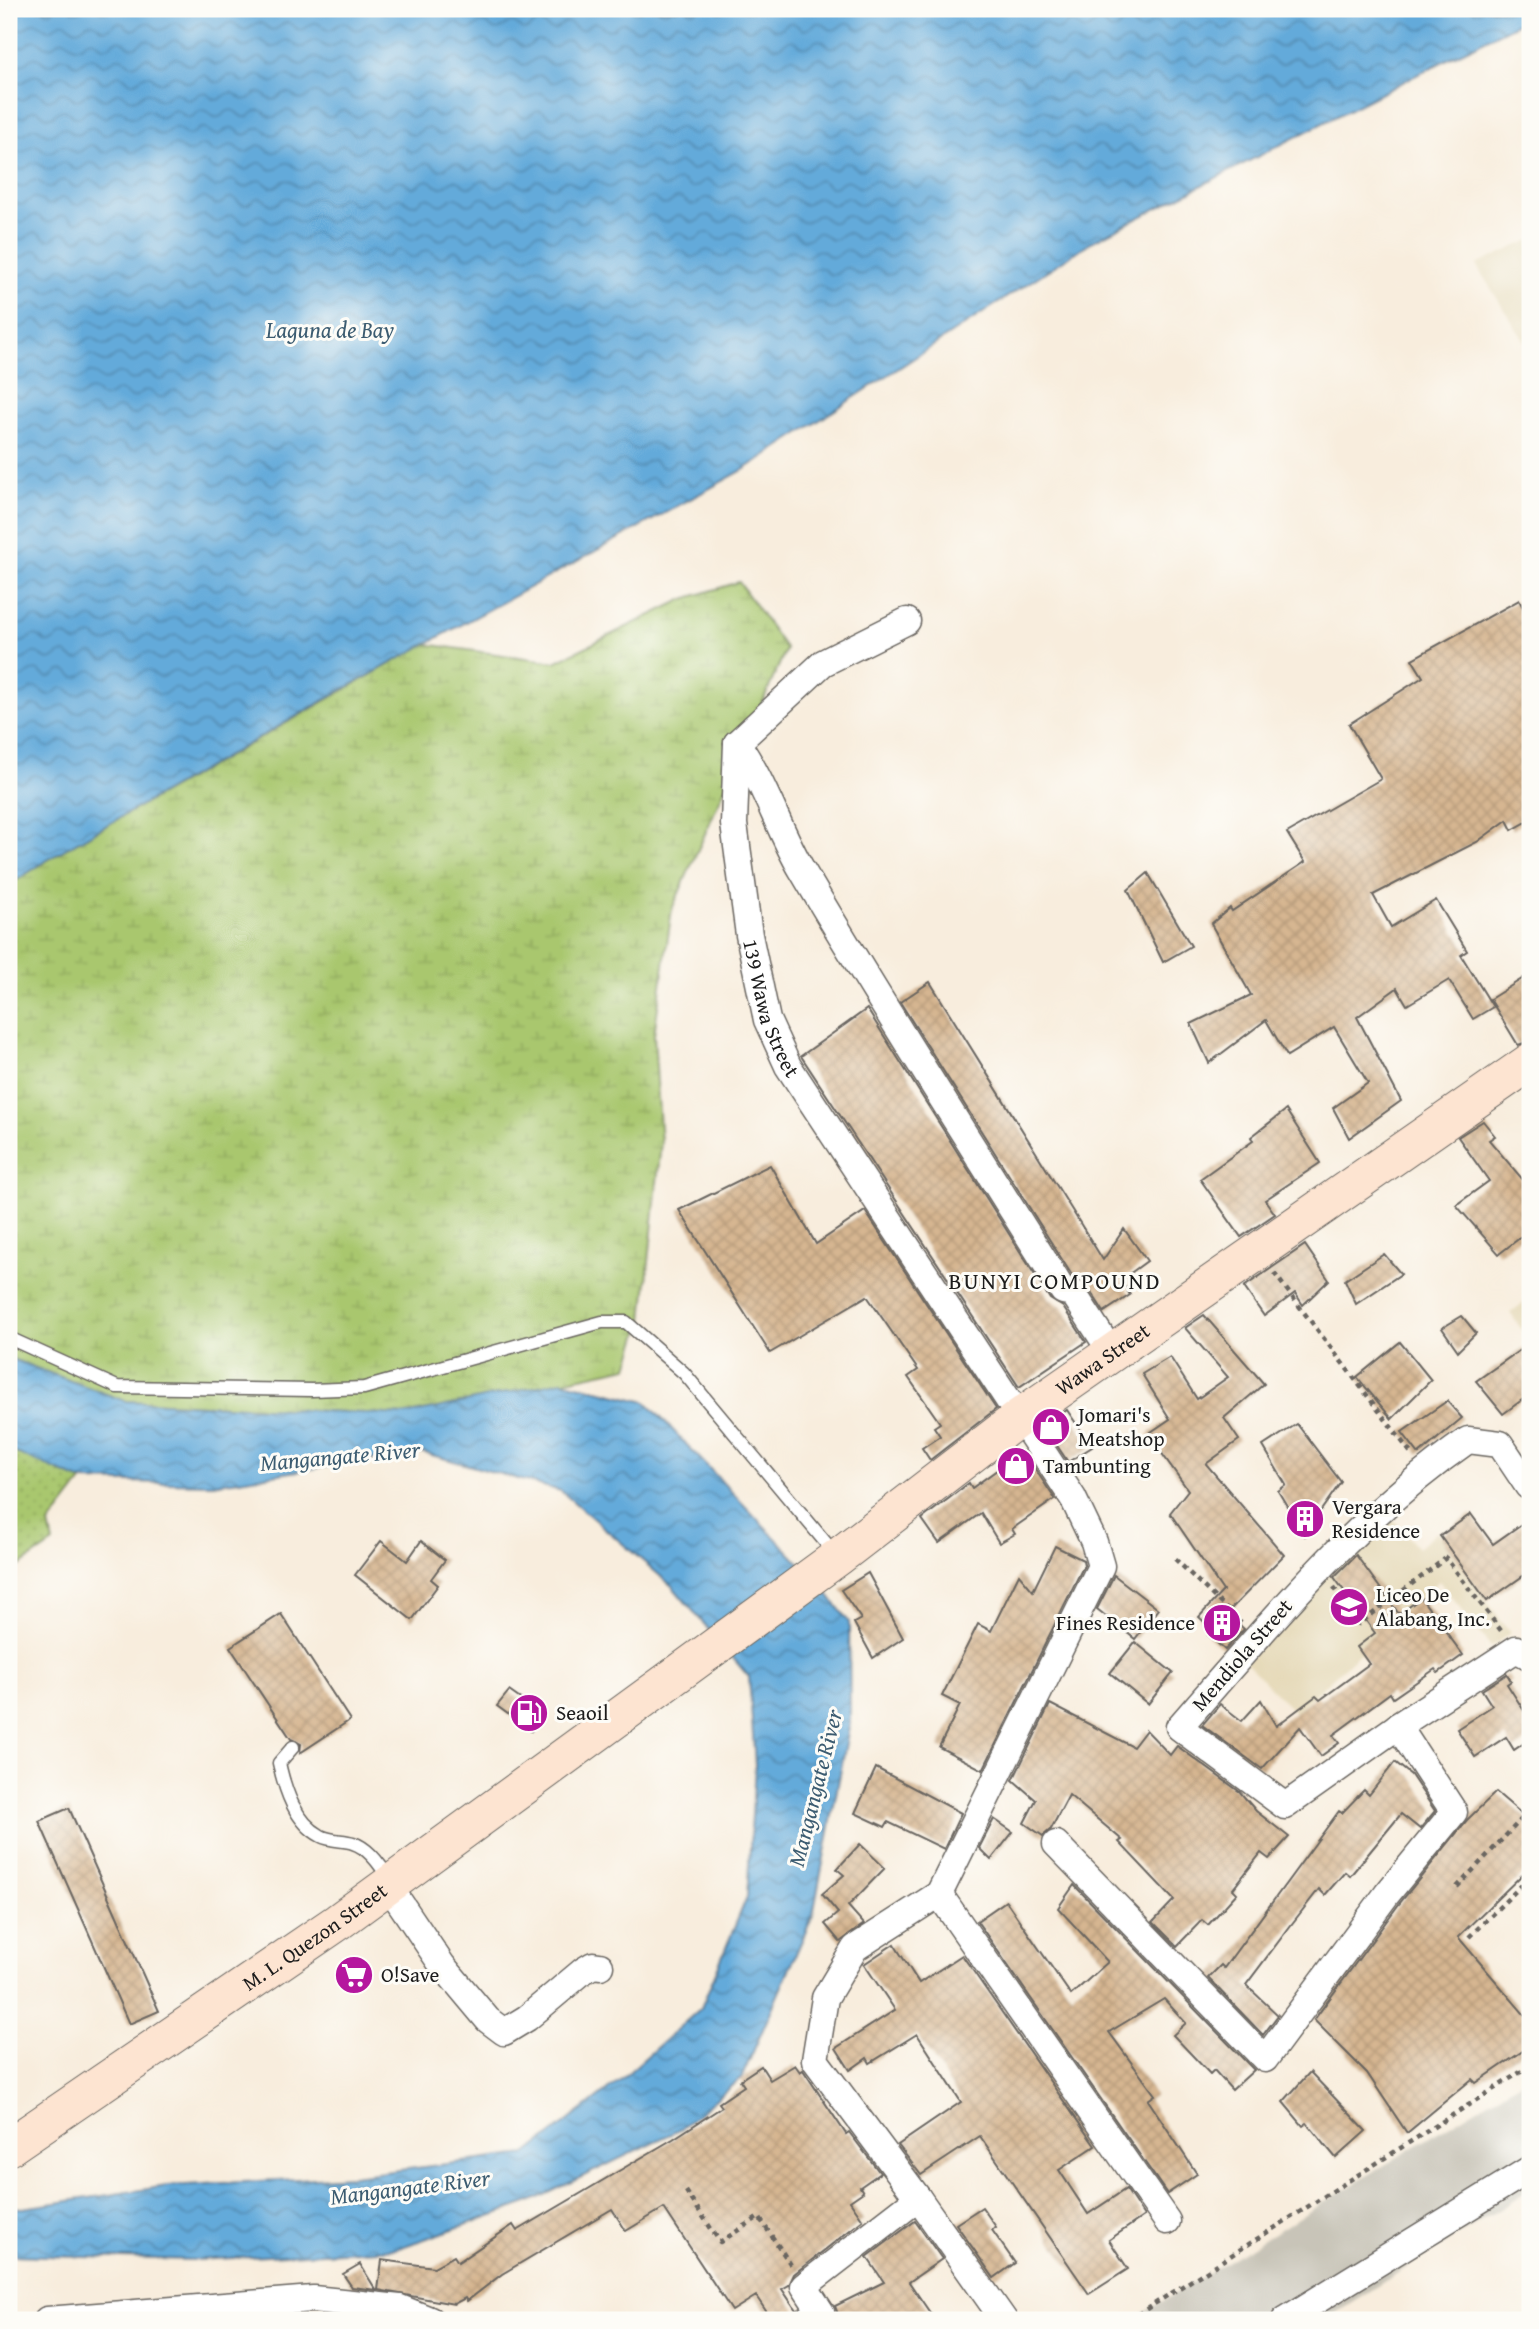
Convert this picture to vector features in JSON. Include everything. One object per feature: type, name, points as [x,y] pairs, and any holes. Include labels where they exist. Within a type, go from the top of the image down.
[{"type":"main road","name":"Wawa Street","points":[[615,1718],[831,1562],[1020,1418],[1530,1062]]},
{"type":"main road","name":"M. L. Quezon Street","points":[[9,2147],[390,1884],[615,1718]]},
{"type":"street","points":[[907,621],[823,663],[737,743],[753,766],[801,867],[882,1000],[1063,1291],[1073,1293],[1112,1353]]},
{"type":"street","name":"139 Wawa Street","points":[[737,743],[734,824],[748,935],[766,1020],[788,1066],[1073,1498],[1094,1542],[1101,1566],[939,1894]]},
{"type":"street","name":"Mendiola Street","points":[[1523,1653],[1398,1726],[1285,1806],[1180,1727],[1320,1566],[1424,1470],[1468,1440],[1500,1444],[1528,1486]]},
{"type":"street","points":[[1056,1844],[1265,2059],[1387,1895],[1454,1812],[1398,1726]]},
{"type":"street","points":[[390,1884],[442,1965],[488,2020],[504,2032],[518,2025],[583,1971],[593,1965],[600,1966]]},
{"type":"street","points":[[1004,2320],[918,2198],[815,2060],[825,1998],[855,1948],[939,1894],[1167,2221]]},
{"type":"street","points":[[1284,2320],[1530,2169]]},
{"type":"street","points":[[807,2320],[821,2312],[804,2286],[918,2198]]},
{"type":"street","points":[[47,2320],[313,2299],[400,2308],[430,2320]]},
{"type":"lane","points":[[9,1338],[117,1387],[312,1390],[364,1388],[602,1322],[626,1322],[684,1373],[831,1562]]},
{"type":"lane","points":[[293,1747],[279,1763],[289,1800],[309,1826],[322,1836],[359,1846],[382,1865],[390,1884]]},
{"type":"path","points":[[1258,1251],[1424,1470]]},
{"type":"path","points":[[1320,1566],[1359,1624],[1446,1558],[1523,1653]]},
{"type":"path","points":[[1175,1559],[1256,1639]]},
{"type":"path","points":[[1457,1887],[1530,1810]]},
{"type":"path","points":[[1469,1937],[1530,1877]]},
{"type":"path","points":[[1129,2320],[1530,2066]]},
{"type":"path","points":[[686,2191],[720,2242],[760,2217],[804,2286]]},
{"type":"shaded area","points":[[1530,240],[1530,350],[1476,265]]},
{"type":"shaded area","points":[[1530,1298],[1530,1341],[1510,1313]]},
{"type":"shaded area","name":"Liceo De Alabang, Inc.","points":[[1388,1513],[1418,1548],[1437,1532],[1510,1633],[1491,1647],[1439,1581],[1295,1712],[1245,1662]]},
{"type":"shaded area","points":[[1530,2076],[1530,2190],[1323,2320],[1132,2320]]},
{"type":"green space","points":[[739,582],[786,649],[672,909],[654,1035],[661,1143],[643,1320],[628,1367],[405,1415],[125,1401],[9,1358],[9,885],[60,852],[425,644],[555,662],[684,599]]},
{"type":"green space","points":[[9,1439],[94,1466],[49,1525],[53,1543],[9,1573]]},
{"type":"water","name":"Laguna de Bay","points":[[9,9],[1530,9],[1530,17],[1091,242],[745,469],[337,693],[60,852],[9,885]]},
{"type":"water","name":"Mangangate River","points":[[9,1358],[125,1401],[405,1415],[561,1381],[646,1402],[825,1590],[849,1622],[850,1722],[813,1915],[742,2077],[679,2130],[530,2202],[396,2249],[196,2260],[9,2255],[9,2207],[23,2208],[167,2186],[353,2176],[526,2154],[619,2081],[701,2008],[747,1897],[755,1765],[749,1677],[672,1586],[561,1491],[421,1452],[213,1484],[82,1481],[9,1450]]},
{"type":"building","points":[[1519,600],[1530,620],[1530,820],[1512,830],[1507,820],[1477,842],[1373,895],[1391,927],[1436,900],[1467,951],[1461,955],[1493,1007],[1473,1019],[1449,980],[1407,1005],[1397,988],[1357,1017],[1401,1101],[1349,1138],[1333,1108],[1368,1083],[1334,1027],[1287,1056],[1266,1020],[1209,1063],[1191,1024],[1251,995],[1211,924],[1230,908],[1232,911],[1305,862],[1287,833],[1381,779],[1349,724],[1423,677],[1412,659]]},
{"type":"building","points":[[1148,873],[1191,946],[1163,962],[1128,890]]},
{"type":"building","points":[[1530,974],[1530,1041],[1518,1045],[1490,999]]},
{"type":"building","points":[[930,982],[1103,1260],[1124,1229],[1147,1261],[1121,1280],[1130,1295],[1104,1312],[1086,1284],[1073,1277],[900,1002]]},
{"type":"building","points":[[867,1009],[1050,1299],[1063,1307],[1086,1342],[1019,1387],[801,1056]]},
{"type":"building","points":[[1286,1110],[1320,1163],[1265,1200],[1275,1214],[1241,1237],[1200,1179],[1253,1141],[1251,1137]]},
{"type":"building","points":[[1483,1121],[1495,1136],[1489,1140],[1530,1188],[1530,1230],[1499,1254],[1456,1205],[1489,1181],[1458,1137]]},
{"type":"building","points":[[770,1165],[816,1244],[865,1211],[996,1409],[930,1460],[922,1448],[940,1436],[934,1427],[940,1423],[908,1377],[918,1370],[867,1296],[770,1353],[679,1210]]},
{"type":"building","points":[[1305,1245],[1329,1280],[1303,1305],[1295,1293],[1264,1316],[1244,1287]]},
{"type":"building","points":[[1384,1254],[1401,1274],[1356,1304],[1345,1280]]},
{"type":"building","points":[[1204,1315],[1264,1384],[1224,1418],[1239,1440],[1206,1464],[1284,1555],[1227,1613],[1244,1629],[1225,1650],[1208,1635],[1213,1630],[1199,1617],[1223,1591],[1170,1513],[1188,1490],[1148,1434],[1170,1419],[1142,1374],[1170,1357],[1197,1399],[1228,1377],[1185,1328]]},
{"type":"building","points":[[1462,1316],[1476,1333],[1458,1351],[1442,1328]]},
{"type":"building","points":[[1400,1342],[1431,1380],[1392,1419],[1357,1377]]},
{"type":"building","points":[[1530,1343],[1530,1394],[1503,1414],[1476,1381]]},
{"type":"building","points":[[1447,1401],[1462,1418],[1419,1454],[1402,1432]]},
{"type":"building","points":[[1067,1410],[1092,1447],[1068,1462],[1044,1426]]},
{"type":"building","points":[[1297,1424],[1341,1482],[1315,1519],[1320,1525],[1305,1536],[1278,1491],[1286,1485],[1263,1446]]},
{"type":"building","points":[[1023,1451],[1055,1499],[1012,1529],[1015,1534],[999,1543],[981,1513],[939,1543],[922,1519],[969,1483],[972,1488]]},
{"type":"building","points":[[1471,1514],[1493,1544],[1530,1518],[1530,1571],[1487,1601],[1440,1536]]},
{"type":"building","points":[[381,1541],[407,1561],[421,1541],[445,1560],[431,1579],[438,1585],[412,1620],[355,1575]]},
{"type":"building","points":[[1055,1546],[1083,1560],[1084,1565],[983,1770],[939,1747],[960,1705],[942,1696],[978,1624],[991,1631],[1019,1574],[1033,1591]]},
{"type":"building","points":[[1356,1555],[1399,1614],[1421,1598],[1463,1655],[1438,1673],[1435,1669],[1393,1698],[1390,1693],[1333,1735],[1339,1743],[1321,1756],[1300,1727],[1262,1769],[1202,1725],[1220,1704],[1242,1721],[1261,1700],[1276,1726],[1316,1696],[1320,1700],[1369,1664],[1357,1647],[1375,1633],[1334,1577]]},
{"type":"building","points":[[868,1573],[903,1638],[873,1658],[854,1623],[861,1619],[841,1590]]},
{"type":"building","points":[[1114,1575],[1158,1609],[1135,1639],[1097,1609]]},
{"type":"building","points":[[281,1614],[350,1720],[300,1753],[301,1744],[291,1739],[230,1647]]},
{"type":"building","points":[[1135,1642],[1173,1673],[1148,1704],[1110,1673]]},
{"type":"building","points":[[1507,1674],[1511,1681],[1507,1684],[1530,1720],[1530,1739],[1514,1750],[1506,1737],[1475,1757],[1457,1729],[1492,1706],[1482,1690]]},
{"type":"building","points":[[509,1691],[543,1715],[531,1731],[497,1706]]},
{"type":"building","points":[[1050,1704],[1133,1747],[1146,1730],[1170,1755],[1177,1746],[1240,1792],[1256,1811],[1289,1837],[1269,1859],[1261,1853],[1233,1889],[1237,1893],[1208,1925],[1202,1920],[1177,1946],[1153,1922],[1174,1900],[1119,1842],[1122,1840],[1069,1795],[1051,1829],[1043,1836],[1024,1823],[1036,1800],[1013,1780]]},
{"type":"building","points":[[1395,1762],[1411,1775],[1435,1811],[1420,1829],[1401,1814],[1350,1876],[1345,1872],[1325,1895],[1319,1889],[1291,1925],[1246,1985],[1278,2015],[1263,2035],[1208,1978],[1221,1965],[1224,1968],[1339,1811],[1342,1813],[1364,1790],[1369,1795]]},
{"type":"building","points":[[876,1768],[961,1813],[944,1849],[888,1822],[885,1827],[855,1813]]},
{"type":"building","points":[[1496,1792],[1530,1821],[1530,1867],[1458,1937],[1530,2021],[1530,2046],[1476,2083],[1472,2079],[1407,2133],[1367,2073],[1314,2020],[1399,1904],[1467,1820]]},
{"type":"building","points":[[69,1808],[159,2011],[129,2024],[39,1821]]},
{"type":"building","points":[[994,1819],[1013,1832],[991,1860],[979,1848]]},
{"type":"building","points":[[860,1844],[885,1868],[848,1906],[864,1924],[840,1942],[825,1924],[838,1913],[822,1894],[844,1875],[837,1869]]},
{"type":"building","points":[[1074,1885],[1254,2070],[1232,2090],[1214,2070],[1210,2074],[1173,2035],[1186,2023],[1164,1999],[1109,2032],[1155,2095],[1148,2100],[1197,2174],[1167,2194],[977,1921],[1006,1901],[1071,1995],[1108,1962],[1058,1908]]},
{"type":"building","points":[[894,1944],[919,1983],[962,1955],[1095,2146],[1059,2170],[1088,2214],[1126,2189],[1144,2216],[1109,2240],[1128,2269],[1089,2294],[980,2136],[921,2175],[898,2145],[961,2102],[917,2034],[870,2063],[867,2058],[850,2070],[836,2048],[895,2010],[864,1964]]},
{"type":"building","points":[[795,2065],[800,2072],[803,2070],[846,2134],[849,2132],[880,2173],[860,2187],[863,2192],[850,2201],[863,2220],[794,2274],[789,2285],[782,2289],[796,2310],[791,2320],[772,2320],[756,2296],[732,2311],[664,2208],[626,2231],[612,2209],[502,2274],[467,2301],[465,2298],[454,2304],[378,2290],[382,2260],[434,2267],[454,2256],[458,2262],[513,2225],[517,2231],[673,2139],[722,2107],[719,2103],[744,2086],[740,2080],[761,2066],[770,2080]]},
{"type":"building","points":[[1310,2072],[1366,2131],[1336,2158],[1307,2123],[1303,2126],[1283,2102]]},
{"type":"building","points":[[982,2207],[996,2227],[992,2230],[1015,2263],[994,2278],[956,2224]]},
{"type":"building","points":[[915,2221],[942,2259],[909,2282],[935,2320],[840,2320],[835,2306],[884,2282],[867,2257]]},
{"type":"building","points":[[360,2264],[376,2290],[352,2287],[343,2274]]},
{"type":"place","name":"Jomari's Meatshop","points":[[1051,1427]]},
{"type":"place","name":"Tambunting","points":[[1016,1466]]},
{"type":"place","name":"Vergara Residence","points":[[1305,1519]]},
{"type":"place","name":"Liceo De Alabang, Inc.","points":[[1349,1607]]},
{"type":"place","name":"Fines Residence","points":[[1222,1623]]},
{"type":"place","name":"Seaoil","points":[[529,1713]]},
{"type":"place","name":"O!Save","points":[[354,1975]]},
{"type":"district","name":"BUNYI COMPOUND","points":[[1055,1281]]}]
